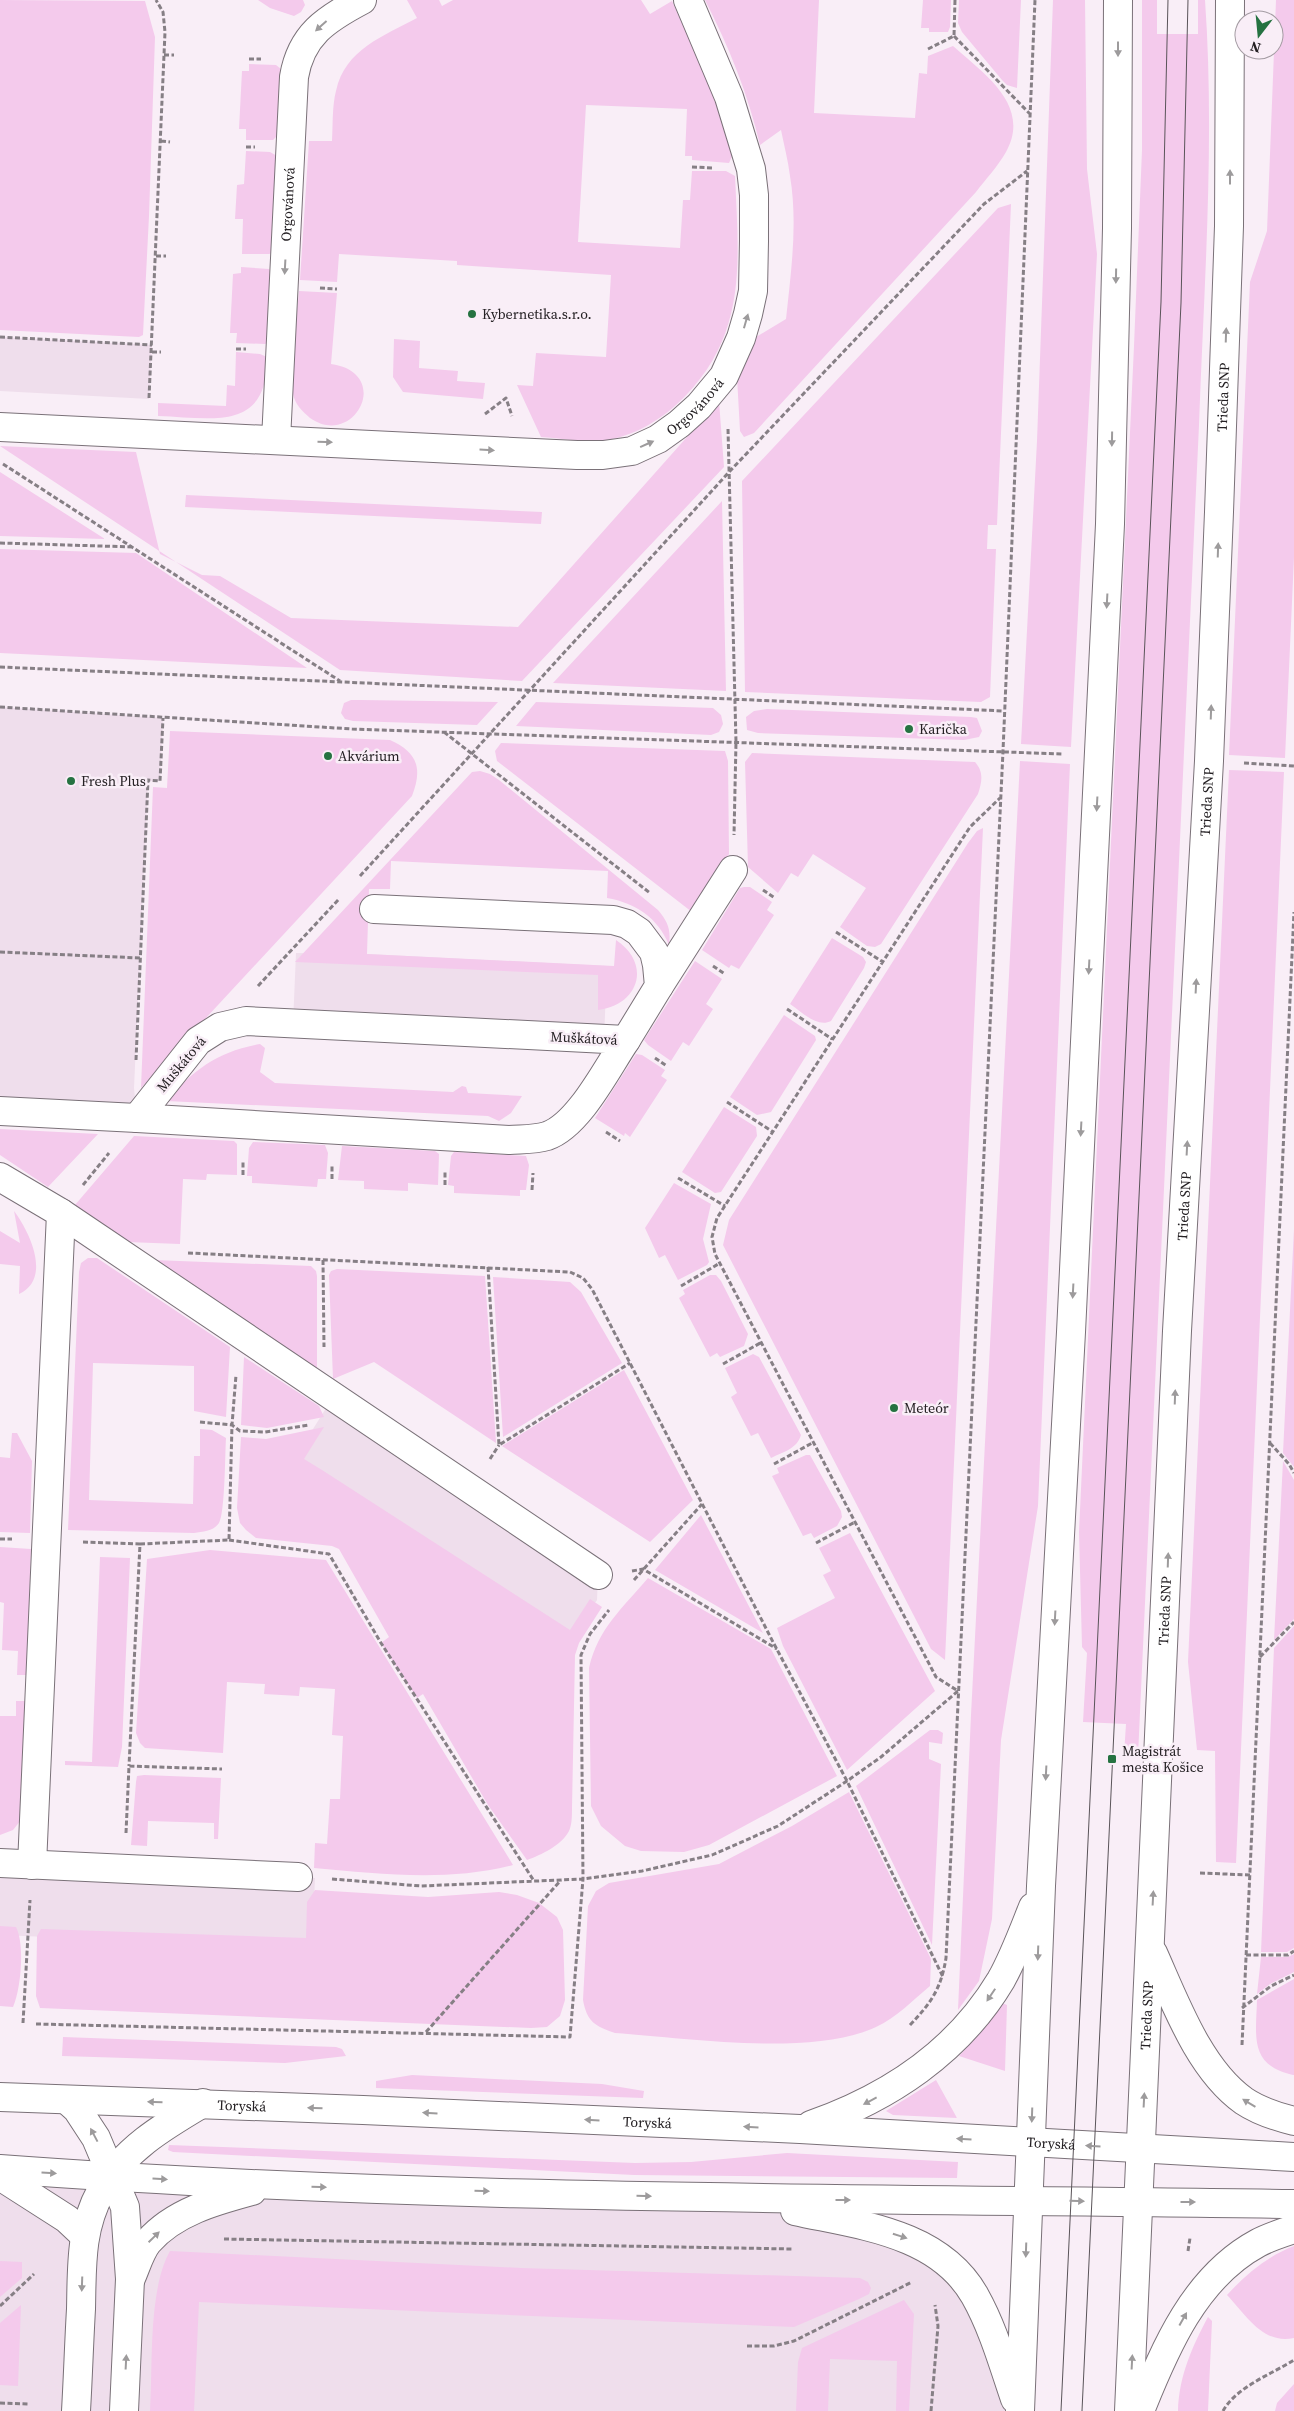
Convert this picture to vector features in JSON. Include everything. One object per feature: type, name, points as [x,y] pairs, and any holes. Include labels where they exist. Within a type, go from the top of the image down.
[{"type":"street","name":"Orgovánová","points":[[276,440],[294,86],[297,62],[302,50],[316,30],[336,14],[362,0]]},
{"type":"street","name":"Orgovánová","points":[[0,426],[604,455],[632,451],[658,439],[699,406],[724,376],[741,338],[753,291],[754,195],[751,169],[729,97],[688,0]]},
{"type":"street","points":[[1019,2411],[1040,1886],[1071,1332],[1110,524],[1118,228],[1118,0]]},
{"type":"street","name":"Trieda SNP","points":[[1129,2411],[1177,1331],[1208,761],[1229,236],[1230,0]]},
{"type":"street","points":[[626,1040],[733,870]]},
{"type":"street","points":[[374,909],[613,920],[627,924],[639,932],[654,952],[659,986]]},
{"type":"street","name":"Muškátová","points":[[137,1118],[198,1041],[220,1027],[246,1022],[626,1040]]},
{"type":"street","name":"Muškátová","points":[[0,1111],[509,1140],[535,1138],[554,1132],[570,1122],[626,1040]]},
{"type":"street","points":[[0,1177],[61,1213],[598,1574]]},
{"type":"street","points":[[32,1865],[61,1213]]},
{"type":"street","points":[[0,1863],[298,1877]]},
{"type":"street","points":[[800,2129],[865,2104],[889,2091],[936,2057],[961,2032],[985,2004],[1001,1980],[1015,1952],[1040,1886]]},
{"type":"street","points":[[1151,1947],[1192,2036],[1223,2080],[1234,2092],[1254,2107],[1294,2121]]},
{"type":"street","name":"Toryská","points":[[0,2097],[203,2103],[800,2129],[1294,2157]]},
{"type":"street","points":[[67,2100],[77,2109],[91,2130],[121,2194],[125,2207],[130,2279],[124,2411]]},
{"type":"street","points":[[76,2411],[84,2235],[95,2203],[111,2176],[126,2158],[154,2133],[203,2103]]},
{"type":"street","points":[[0,2169],[271,2185],[742,2199],[1294,2204]]},
{"type":"street","points":[[0,2176],[67,2219],[84,2235]]},
{"type":"street","points":[[130,2279],[147,2244],[165,2226],[206,2205],[271,2185]]},
{"type":"street","points":[[742,2199],[905,2237],[940,2257],[974,2293],[993,2334],[1019,2411]]},
{"type":"street","points":[[1140,2411],[1169,2344],[1186,2312],[1205,2288],[1244,2252],[1259,2242],[1294,2229]]},
{"type":"path","points":[[148,434],[164,55],[163,12],[156,0]]},
{"type":"path","points":[[955,0],[954,36],[1030,114]]},
{"type":"path","points":[[910,2025],[927,2007],[938,1991],[943,1977],[946,1958],[1001,798],[1034,0]]},
{"type":"path","points":[[928,49],[954,36]]},
{"type":"path","points":[[164,55],[174,55]]},
{"type":"path","points":[[160,141],[170,142]]},
{"type":"path","points":[[359,876],[730,471],[984,204],[1027,170]]},
{"type":"path","points":[[156,256],[166,256]]},
{"type":"path","points":[[0,337],[152,344]]},
{"type":"path","points":[[152,352],[161,352]]},
{"type":"path","points":[[724,376],[730,471],[736,742],[733,870]]},
{"type":"path","points":[[0,462],[135,547],[342,682]]},
{"type":"path","points":[[0,544],[135,547]]},
{"type":"path","points":[[0,667],[1004,711]]},
{"type":"path","points":[[0,707],[163,718],[443,732],[1099,756]]},
{"type":"path","points":[[61,1213],[137,1118],[134,1088],[148,780],[160,781],[163,718]]},
{"type":"path","points":[[443,732],[695,929]]},
{"type":"path","points":[[1208,761],[1294,766]]},
{"type":"path","points":[[958,1691],[936,1677],[720,1263],[712,1237],[717,1218],[970,827],[1001,798]]},
{"type":"path","points":[[220,1027],[339,898]]},
{"type":"path","points":[[1244,2052],[1241,2045],[1242,2008],[1250,1875],[1294,912]]},
{"type":"path","points":[[836,932],[883,962]]},
{"type":"path","points":[[0,952],[141,958]]},
{"type":"path","points":[[787,1009],[832,1039]]},
{"type":"path","points":[[727,1102],[773,1132]]},
{"type":"path","points":[[678,1178],[725,1206]]},
{"type":"path","points":[[184,1253],[570,1272],[583,1278],[592,1289],[777,1649],[848,1781],[943,1977]]},
{"type":"path","points":[[323,1260],[324,1391]]},
{"type":"path","points":[[681,1286],[720,1263]]},
{"type":"path","points":[[488,1267],[499,1445],[630,1363]]},
{"type":"path","points":[[229,1540],[232,1425],[240,1334]]},
{"type":"path","points":[[722,1364],[762,1342]]},
{"type":"path","points":[[200,1422],[232,1425],[240,1431],[265,1432],[362,1416]]},
{"type":"path","points":[[774,1464],[814,1442]]},
{"type":"path","points":[[1270,1443],[1289,1464],[1294,1473]]},
{"type":"path","points":[[631,1584],[702,1504]]},
{"type":"path","points":[[816,1543],[856,1522]]},
{"type":"path","points":[[0,1539],[140,1544],[229,1540],[329,1554],[381,1643],[534,1882]]},
{"type":"path","points":[[124,1868],[140,1544]]},
{"type":"path","points":[[598,1574],[643,1569],[777,1649]]},
{"type":"path","points":[[36,2024],[570,2037],[582,1879],[581,1655],[590,1634],[613,1605]]},
{"type":"path","points":[[1260,1658],[1294,1622]]},
{"type":"path","points":[[298,1877],[421,1886],[534,1882],[582,1879],[642,1871],[712,1855],[778,1826],[848,1781],[881,1757],[958,1691]]},
{"type":"path","points":[[129,1766],[222,1769]]},
{"type":"path","points":[[22,2023],[32,1865]]},
{"type":"path","points":[[1200,1873],[1250,1875]]},
{"type":"path","points":[[426,2033],[561,1880]]},
{"type":"path","points":[[1246,1955],[1288,1955],[1294,1951]]},
{"type":"path","points":[[1242,2008],[1271,1986],[1294,1975]]},
{"type":"path","points":[[1188,2253],[1191,2235]]},
{"type":"path","points":[[216,2239],[798,2249]]},
{"type":"path","points":[[0,2306],[34,2274]]},
{"type":"path","points":[[907,2275],[920,2285]]},
{"type":"path","points":[[747,2346],[774,2346],[794,2341],[915,2280]]},
{"type":"path","points":[[931,2411],[938,2326],[933,2302]]},
{"type":"path","points":[[1224,2411],[1237,2395],[1250,2385],[1270,2376],[1294,2360]]},
{"type":"path","points":[[0,2403],[28,2404]]},
{"type":"shaded area","points":[[0,0],[145,1],[155,37],[143,335],[139,337],[0,330]]},
{"type":"shaded area","points":[[258,0],[303,0],[305,5],[301,12],[294,16],[270,8]]},
{"type":"shaded area","points":[[407,0],[439,0],[442,6],[453,0],[641,0],[650,14],[672,1],[718,102],[733,154],[729,163],[692,160],[692,156],[685,156],[687,109],[586,105],[578,242],[680,248],[683,200],[690,200],[692,171],[726,171],[735,176],[738,240],[737,270],[734,299],[727,327],[716,354],[699,380],[676,405],[650,424],[630,434],[609,440],[541,437],[517,385],[533,386],[536,353],[606,357],[611,275],[457,265],[457,261],[339,254],[337,282],[300,280],[309,141],[332,141],[334,103],[341,77],[348,64],[357,54],[379,38],[417,18]]},
{"type":"shaded area","points":[[705,0],[819,0],[814,113],[915,118],[919,73],[927,74],[928,56],[953,46],[990,79],[1009,105],[1013,119],[1012,135],[1006,152],[976,192],[754,433],[744,437],[740,431],[737,377],[742,372],[756,337],[786,319],[794,230],[792,194],[781,130],[760,145],[750,107],[737,71]]},
{"type":"shaded area","points":[[923,0],[951,0],[950,27],[948,32],[929,32],[929,28],[921,28]]},
{"type":"shaded area","points":[[959,0],[1021,0],[1017,88],[1007,85],[1002,80],[962,32],[958,23]]},
{"type":"shaded area","points":[[1053,0],[1085,0],[1087,169],[1097,254],[1071,747],[1021,744],[1037,441]]},
{"type":"shaded area","points":[[1142,0],[1157,0],[1157,34],[1198,34],[1198,0],[1205,0],[1208,53],[1209,159],[1199,425],[1138,1756],[1124,1755],[1126,1724],[1083,1722],[1087,1653],[1082,1647],[1079,1532],[1134,346],[1142,150]]},
{"type":"shaded area","points":[[1276,0],[1294,0],[1294,557],[1285,758],[1229,755],[1250,282],[1267,231],[1274,60],[1284,60],[1284,10],[1276,10]]},
{"type":"shaded area","points":[[249,64],[276,65],[281,69],[278,135],[273,140],[246,140],[246,129],[239,129],[242,71],[249,71]]},
{"type":"shaded area","points":[[246,151],[270,152],[277,156],[272,253],[269,254],[242,254],[243,219],[235,219],[237,185],[244,184]]},
{"type":"shaded area","points":[[1011,204],[997,525],[988,525],[987,549],[996,549],[990,697],[981,702],[745,692],[742,481],[998,208]]},
{"type":"shaded area","points":[[241,267],[269,269],[272,273],[269,342],[265,344],[236,343],[237,333],[230,333],[233,274],[241,273]]},
{"type":"shaded area","points":[[299,291],[337,293],[331,364],[350,370],[360,381],[364,393],[361,406],[353,417],[341,424],[326,425],[310,418],[299,407],[294,398],[292,358]]},
{"type":"shaded area","points":[[0,337],[152,345],[149,399],[0,391]]},
{"type":"shaded area","points":[[394,339],[420,341],[419,368],[458,371],[457,381],[485,383],[483,399],[403,392],[393,377]]},
{"type":"shaded area","points":[[236,352],[260,354],[267,357],[265,381],[258,398],[247,409],[234,415],[217,418],[158,416],[158,403],[226,406],[227,385],[235,386]]},
{"type":"shaded area","points":[[719,401],[724,467],[522,681],[340,670],[176,562],[202,575],[220,576],[291,618],[518,627]]},
{"type":"shaded area","points":[[0,446],[136,452],[159,551]]},
{"type":"shaded area","points":[[0,472],[105,539],[0,536]]},
{"type":"shaded area","points":[[186,495],[542,512],[541,524],[185,507]]},
{"type":"shaded area","points":[[722,501],[726,691],[553,683]]},
{"type":"shaded area","points":[[0,549],[136,553],[307,668],[0,653]]},
{"type":"shaded area","points":[[159,551],[176,562],[160,554]]},
{"type":"shaded area","points":[[351,700],[498,702],[477,725],[353,721],[345,719],[341,713],[344,703]]},
{"type":"shaded area","points":[[536,702],[713,708],[721,715],[723,724],[719,732],[711,735],[516,726]]},
{"type":"shaded area","points":[[0,707],[163,718],[160,781],[148,781],[134,1088],[137,1118],[0,1111]]},
{"type":"shaded area","points":[[767,709],[971,717],[977,718],[982,731],[979,737],[964,740],[758,733],[747,730],[746,717],[754,711]]},
{"type":"shaded area","points":[[170,731],[390,740],[412,756],[417,769],[417,777],[412,796],[141,1088],[153,787],[167,788]]},
{"type":"shaded area","points":[[501,743],[725,751],[728,761],[729,854],[692,912],[497,761],[495,751]]},
{"type":"shaded area","points":[[752,753],[975,762],[981,773],[981,781],[978,794],[881,944],[875,947],[867,946],[840,927],[866,888],[813,854],[798,877],[791,873],[778,893],[748,867],[745,762]]},
{"type":"shaded area","points":[[1020,761],[1070,764],[1038,1506],[1001,1740],[992,1919],[979,1981],[958,2010],[971,1715]]},
{"type":"shaded area","points":[[1229,770],[1284,772],[1236,1863],[1216,1862],[1215,1751],[1197,1750],[1188,1662]]},
{"type":"shaded area","points":[[480,771],[490,774],[499,780],[658,910],[668,926],[670,934],[669,945],[659,927],[645,913],[618,900],[607,898],[608,871],[391,861],[390,889],[369,889],[367,954],[614,966],[616,940],[634,960],[637,971],[636,982],[631,992],[612,1007],[598,1010],[598,975],[295,962],[472,772]]},
{"type":"shaded area","points":[[983,828],[945,1660],[931,1649],[723,1245],[729,1220],[968,843],[977,831]]},
{"type":"shaded area","points":[[750,887],[772,902],[767,910],[774,915],[739,969],[731,965],[729,968],[702,950],[740,888]]},
{"type":"shaded area","points":[[832,938],[863,957],[866,962],[831,1021],[826,1023],[815,1021],[790,1004]]},
{"type":"shaded area","points":[[296,953],[367,954],[607,966],[604,1039],[293,1024]]},
{"type":"shaded area","points":[[695,961],[722,979],[706,1004],[713,1009],[689,1046],[683,1042],[671,1061],[644,1040]]},
{"type":"shaded area","points":[[784,1015],[815,1036],[816,1040],[771,1112],[757,1115],[730,1097]]},
{"type":"shaded area","points":[[260,1044],[265,1048],[260,1072],[275,1083],[453,1092],[462,1086],[466,1087],[468,1093],[522,1096],[511,1113],[499,1121],[488,1116],[166,1101],[197,1071],[219,1057],[245,1047]]},
{"type":"shaded area","points":[[636,1054],[642,1055],[665,1070],[661,1076],[667,1080],[630,1137],[625,1133],[624,1136],[595,1118]]},
{"type":"shaded area","points":[[724,1107],[756,1127],[757,1136],[721,1192],[715,1193],[682,1172]]},
{"type":"shaded area","points":[[0,1129],[98,1134],[48,1187],[0,1155]]},
{"type":"shaded area","points":[[134,1136],[234,1141],[237,1144],[237,1175],[207,1174],[206,1180],[183,1179],[180,1244],[127,1242],[75,1205]]},
{"type":"shaded area","points":[[253,1142],[325,1145],[328,1153],[326,1179],[318,1179],[317,1187],[252,1183],[252,1176],[247,1176],[249,1148]]},
{"type":"shaded area","points":[[342,1146],[435,1151],[439,1154],[438,1185],[408,1183],[408,1191],[364,1189],[364,1181],[338,1180]]},
{"type":"shaded area","points":[[454,1152],[526,1156],[529,1165],[526,1190],[520,1190],[520,1196],[454,1193],[454,1186],[448,1185],[451,1156]]},
{"type":"shaded area","points":[[674,1183],[711,1204],[703,1239],[709,1262],[707,1265],[678,1280],[665,1255],[659,1258],[645,1228]]},
{"type":"shaded area","points":[[14,1211],[31,1243],[36,1267],[34,1278],[29,1287],[19,1294],[20,1266],[0,1264],[0,1231],[20,1243]]},
{"type":"shaded area","points":[[1294,1229],[1294,1467],[1283,1453]]},
{"type":"shaded area","points":[[88,1258],[97,1258],[230,1347],[226,1417],[194,1411],[194,1366],[93,1363],[89,1500],[193,1504],[194,1456],[200,1456],[200,1429],[212,1430],[226,1438],[224,1496],[221,1517],[217,1526],[211,1530],[194,1533],[68,1530],[79,1272],[81,1263]]},
{"type":"shaded area","points":[[154,1260],[311,1266],[316,1271],[317,1276],[317,1369]]},
{"type":"shaded area","points":[[337,1269],[485,1276],[496,1443],[374,1362],[333,1379],[329,1275],[331,1271]]},
{"type":"shaded area","points":[[710,1275],[716,1275],[721,1281],[748,1334],[744,1346],[720,1357],[717,1353],[710,1357],[679,1298],[685,1294],[683,1290]]},
{"type":"shaded area","points":[[493,1277],[570,1282],[581,1292],[622,1363],[503,1437]]},
{"type":"shaded area","points":[[753,1354],[759,1357],[801,1435],[793,1447],[771,1458],[758,1433],[751,1436],[731,1397],[737,1393],[725,1368]]},
{"type":"shaded area","points":[[244,1357],[319,1406],[324,1417],[267,1428],[241,1425]]},
{"type":"shaded area","points":[[624,1370],[693,1500],[650,1542],[502,1446]]},
{"type":"shaded area","points":[[333,1397],[598,1575],[597,1600],[570,1640],[293,1461]]},
{"type":"shaded area","points":[[324,1427],[304,1459],[570,1630],[590,1599],[602,1607],[579,1643],[575,1655],[571,1826],[561,1841],[545,1852],[527,1860],[488,1805],[423,1694],[417,1698],[381,1643],[389,1637],[339,1549],[332,1546],[256,1538],[240,1523],[237,1508],[241,1437],[266,1439]]},
{"type":"shaded area","points":[[12,1433],[17,1433],[32,1461],[30,1533],[0,1532],[0,1457],[10,1458]]},
{"type":"shaded area","points":[[810,1455],[841,1511],[842,1517],[837,1526],[814,1538],[811,1533],[803,1536],[772,1476],[779,1473],[777,1468]]},
{"type":"shaded area","points":[[1283,1461],[1294,1480],[1294,1619],[1274,1640]]},
{"type":"shaded area","points":[[701,1515],[763,1633],[655,1570]]},
{"type":"shaded area","points":[[850,1533],[935,1691],[847,1770],[783,1646],[777,1628],[835,1598],[823,1575],[831,1571],[819,1548]]},
{"type":"shaded area","points":[[0,1547],[31,1549],[27,1675],[17,1675],[18,1651],[2,1650],[4,1603],[0,1602]]},
{"type":"shaded area","points":[[210,1550],[326,1560],[513,1865],[488,1870],[438,1875],[389,1874],[314,1868],[315,1843],[327,1844],[330,1799],[340,1799],[343,1736],[332,1735],[335,1689],[300,1687],[299,1696],[264,1694],[265,1684],[227,1682],[223,1753],[145,1748],[140,1743],[136,1733],[147,1559]]},
{"type":"shaded area","points":[[100,1557],[130,1558],[122,1747],[118,1767],[65,1765],[65,1761],[92,1762]]},
{"type":"shaded area","points":[[648,1578],[771,1649],[837,1776],[709,1845],[684,1852],[641,1851],[625,1846],[601,1826],[591,1806],[589,1668],[598,1641],[612,1619]]},
{"type":"shaded area","points":[[1294,1626],[1294,1948],[1287,1952],[1261,1952],[1274,1648]]},
{"type":"shaded area","points":[[16,1701],[28,1701],[21,1820],[13,1830],[0,1835],[0,1716],[16,1716]]},
{"type":"shaded area","points":[[930,1730],[938,1730],[943,1733],[942,1744],[929,1742],[929,1759],[941,1764],[932,1945],[856,1786]]},
{"type":"shaded area","points":[[137,1776],[221,1778],[218,1839],[214,1839],[214,1823],[148,1821],[147,1846],[131,1845]]},
{"type":"shaded area","points":[[849,1792],[931,1959],[930,1986],[897,2014],[876,2027],[849,2036],[818,2041],[748,2043],[615,2033],[593,2022],[587,2013],[583,2000],[588,1906],[596,1891],[609,1883],[719,1864],[792,1826]]},
{"type":"shaded area","points":[[0,1863],[315,1878],[312,1948],[0,1935]]},
{"type":"shaded area","points":[[315,1890],[428,1897],[499,1892],[517,1895],[539,1903],[557,1917],[563,1930],[565,2000],[560,2016],[547,2027],[531,2028],[40,2008],[36,1996],[37,1936],[41,1929],[306,1938],[307,1902]]},
{"type":"shaded area","points":[[0,1926],[16,1927],[19,1935],[21,1967],[13,2007],[0,2006]]},
{"type":"shaded area","points":[[1294,1954],[1294,1972],[1270,1984],[1257,1994],[1261,1957],[1288,1957]]},
{"type":"shaded area","points":[[1294,1979],[1293,2075],[1279,2070],[1262,2057],[1258,2048],[1256,2026],[1257,2000]]},
{"type":"shaded area","points":[[1000,2002],[1007,2005],[1005,2071],[959,2056],[983,2029]]},
{"type":"shaded area","points":[[63,2037],[336,2047],[342,2049],[346,2056],[285,2063],[62,2056]]},
{"type":"shaded area","points":[[412,2075],[602,2084],[644,2091],[643,2098],[376,2088],[376,2081]]},
{"type":"shaded area","points":[[936,2080],[957,2118],[893,2115],[886,2111]]},
{"type":"shaded area","points":[[169,2145],[635,2163],[691,2162],[787,2153],[958,2162],[957,2178],[634,2175],[173,2152],[168,2150]]},
{"type":"shaded area","points":[[0,2169],[742,2199],[888,2232],[955,2271],[1019,2411],[0,2411]]},
{"type":"shaded area","points":[[1294,2246],[1294,2338],[1283,2339],[1264,2333],[1256,2327],[1227,2295],[1258,2266]]},
{"type":"shaded area","points":[[170,2251],[521,2268],[860,2278],[868,2282],[871,2288],[869,2294],[794,2327],[199,2302],[194,2411],[150,2411],[155,2307],[163,2267]]},
{"type":"shaded area","points":[[0,2261],[22,2262],[22,2278],[0,2297]]},
{"type":"shaded area","points":[[904,2300],[914,2314],[909,2411],[896,2411],[897,2361],[830,2359],[828,2411],[796,2411],[798,2362],[802,2348]]},
{"type":"shaded area","points":[[21,2305],[18,2386],[0,2385],[0,2323]]},
{"type":"shaded area","points":[[1208,2317],[1212,2321],[1208,2411],[1178,2411],[1181,2386],[1187,2362]]},
{"type":"shaded area","points":[[1294,2384],[1294,2411],[1275,2411],[1277,2403]]},
{"type":"tram line","points":[[1061,2411],[1161,302],[1168,0]]},
{"type":"tram line","points":[[1082,2411],[1181,303],[1188,0]]},
{"type":"place","name":"Kybernetika.s.r.o.","points":[[472,314]]},
{"type":"place","name":"Karička","points":[[909,729]]},
{"type":"place","name":"Akvárium","points":[[328,756]]},
{"type":"place","name":"Fresh Plus","points":[[71,781]]},
{"type":"place","name":"Meteór","points":[[894,1408]]},
{"type":"place","name":"Magistrát mesta Košice","points":[[1112,1759]]}]
